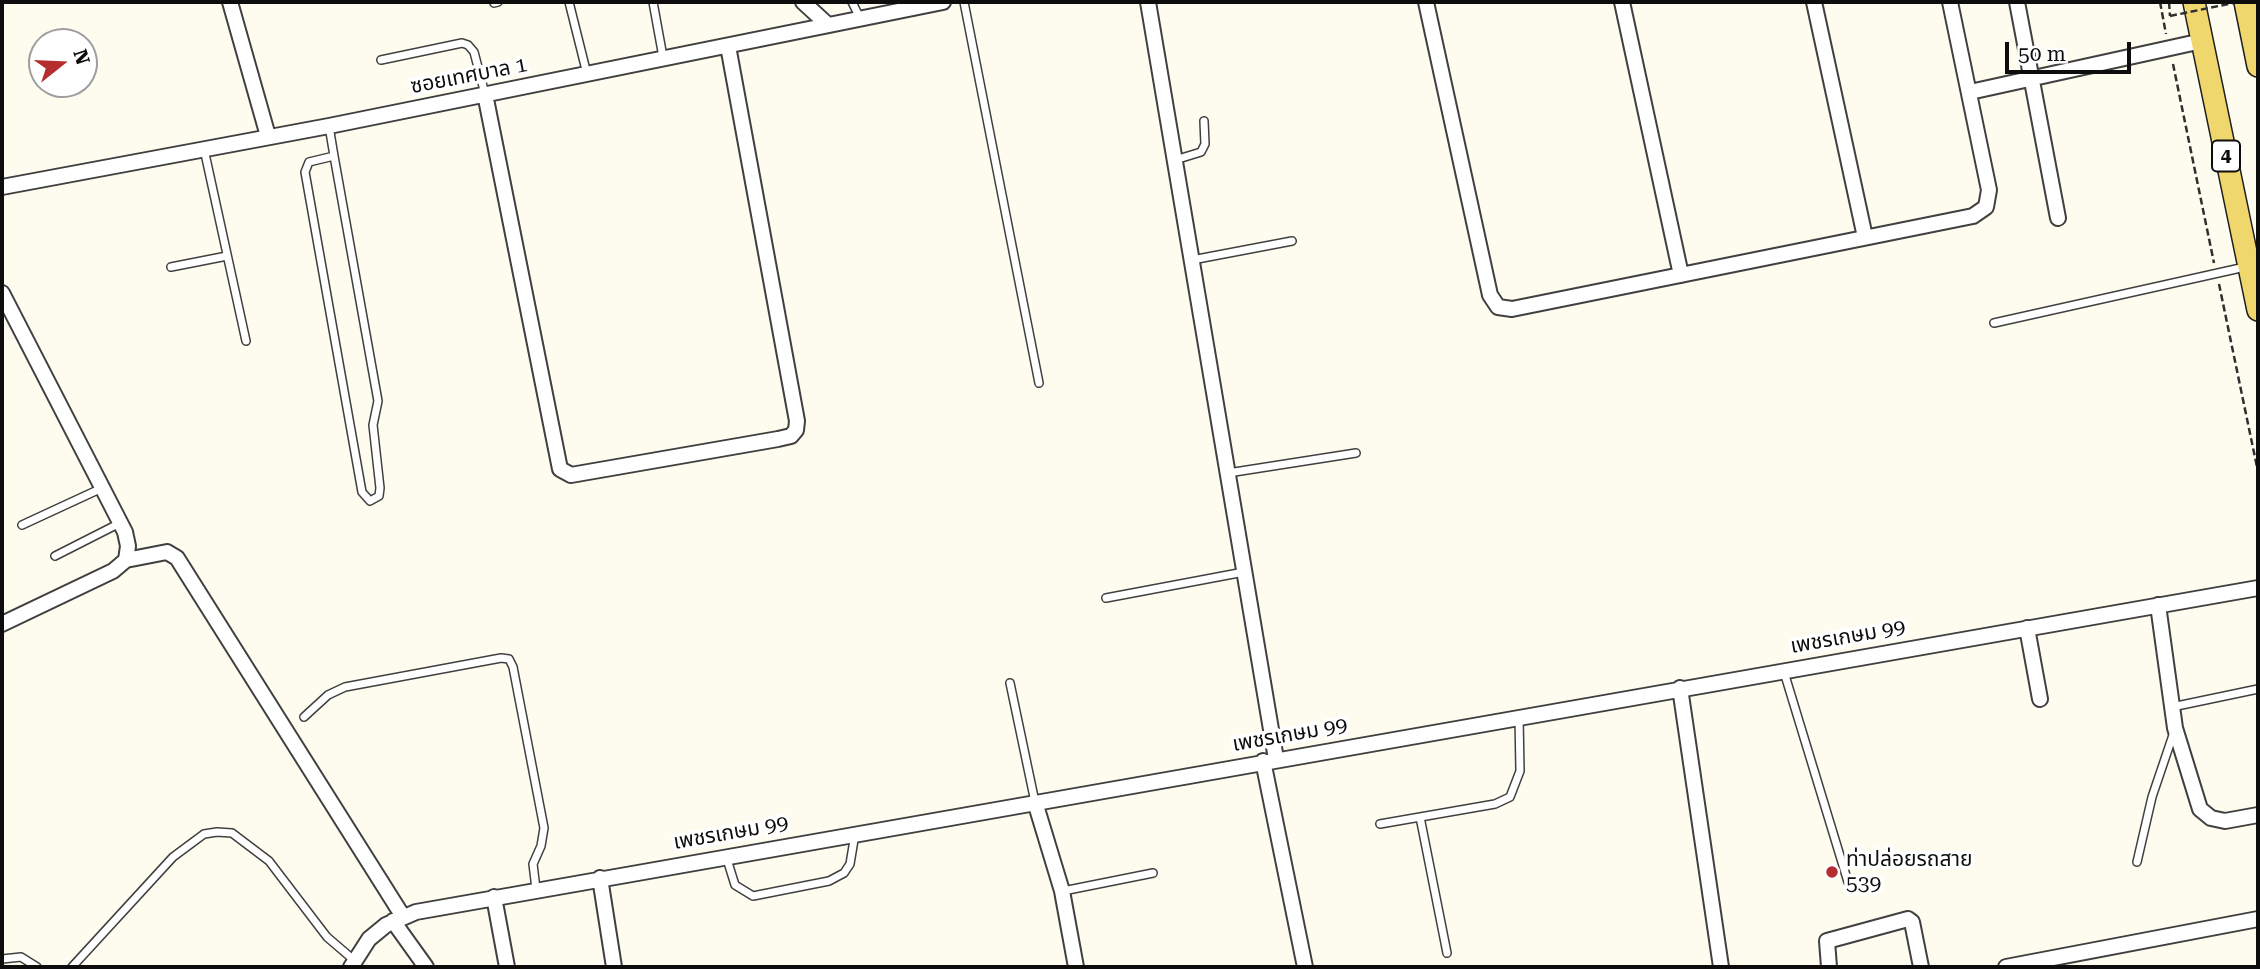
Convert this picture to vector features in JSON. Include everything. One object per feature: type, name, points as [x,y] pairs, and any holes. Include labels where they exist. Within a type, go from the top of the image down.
[{"type":"main road","name":"4","points":[[2194,2],[2258,310]]},
{"type":"main road","points":[[2245,2],[2258,66]]},
{"type":"street","points":[[230,2],[268,136]]},
{"type":"street","points":[[803,2],[828,25]]},
{"type":"street","name":"ซอยเทศบาล 1","points":[[2,187],[329,126],[943,2]]},
{"type":"street","points":[[1148,2],[1228,472],[1270,760],[1305,967]]},
{"type":"street","points":[[1426,2],[1490,295],[1498,307],[1513,309],[1973,216],[1986,207],[1989,190],[1950,2]]},
{"type":"street","points":[[1622,2],[1681,275]]},
{"type":"street","points":[[1814,2],[1865,237]]},
{"type":"street","points":[[2017,2],[2034,79],[2058,218]]},
{"type":"street","points":[[1970,92],[2202,41]]},
{"type":"street","points":[[485,94],[560,469],[571,475],[778,439],[791,436],[796,430],[797,421],[728,46]]},
{"type":"street","points":[[2,293],[120,523],[128,546],[126,560]]},
{"type":"street","points":[[2,624],[113,571],[126,560],[167,552],[177,558],[426,967]]},
{"type":"street","name":"เพชรเกษม 99","points":[[353,964],[369,939],[398,918],[494,897],[2258,588]]},
{"type":"street","points":[[2158,605],[2175,728],[2200,809],[2211,818],[2225,821],[2258,815]]},
{"type":"street","points":[[2027,628],[2040,699]]},
{"type":"street","points":[[1680,688],[1721,967]]},
{"type":"street","points":[[1035,802],[1062,891],[1076,967]]},
{"type":"street","points":[[600,878],[614,967]]},
{"type":"street","points":[[494,897],[508,967]]},
{"type":"street","points":[[1829,967],[1827,942],[1908,919],[1912,922],[1922,967]]},
{"type":"street","points":[[2006,967],[2258,919]]},
{"type":"lane","points":[[569,2],[587,74]]},
{"type":"lane","points":[[653,2],[663,57]]},
{"type":"lane","points":[[852,2],[860,19]]},
{"type":"lane","points":[[964,2],[1039,383]]},
{"type":"lane","points":[[381,60],[462,43],[474,52],[485,94]]},
{"type":"lane","points":[[1175,160],[1201,152],[1205,144],[1203,121]]},
{"type":"lane","points":[[329,126],[379,401],[373,425],[380,488],[379,496],[370,501],[362,492],[305,172],[309,162],[334,156]]},
{"type":"lane","points":[[204,149],[246,341]]},
{"type":"lane","points":[[1192,260],[1292,241]]},
{"type":"lane","points":[[171,267],[227,256]]},
{"type":"lane","points":[[1994,323],[2249,267]]},
{"type":"lane","points":[[1228,472],[1356,453]]},
{"type":"lane","points":[[22,525],[102,488]]},
{"type":"lane","points":[[55,556],[120,523]]},
{"type":"lane","points":[[1106,598],[1244,572]]},
{"type":"lane","points":[[304,717],[328,695],[345,687],[501,657],[509,659],[513,667],[544,828],[541,846],[533,864],[536,889]]},
{"type":"lane","points":[[1784,670],[1848,882]]},
{"type":"lane","points":[[1010,683],[1035,802]]},
{"type":"lane","points":[[2172,707],[2258,689]]},
{"type":"lane","points":[[1380,824],[1495,803],[1510,797],[1520,771],[1518,716]]},
{"type":"lane","points":[[2137,862],[2155,786],[2175,728]]},
{"type":"lane","points":[[1420,817],[1447,953]]},
{"type":"lane","points":[[72,967],[173,858],[204,834],[217,832],[232,833],[270,861],[327,937],[353,964]]},
{"type":"lane","points":[[726,856],[735,885],[753,896],[829,881],[844,873],[850,864],[855,833]]},
{"type":"lane","points":[[1062,891],[1153,873]]},
{"type":"lane","points":[[2,959],[21,957],[37,967]]},
{"type":"path","points":[[2160,2],[2258,472]]},
{"type":"path","points":[[2169,2],[2170,16],[2238,2]]},
{"type":"place","name":"ท่าปล่อยรถสาย 539","points":[[1832,872]]}]
